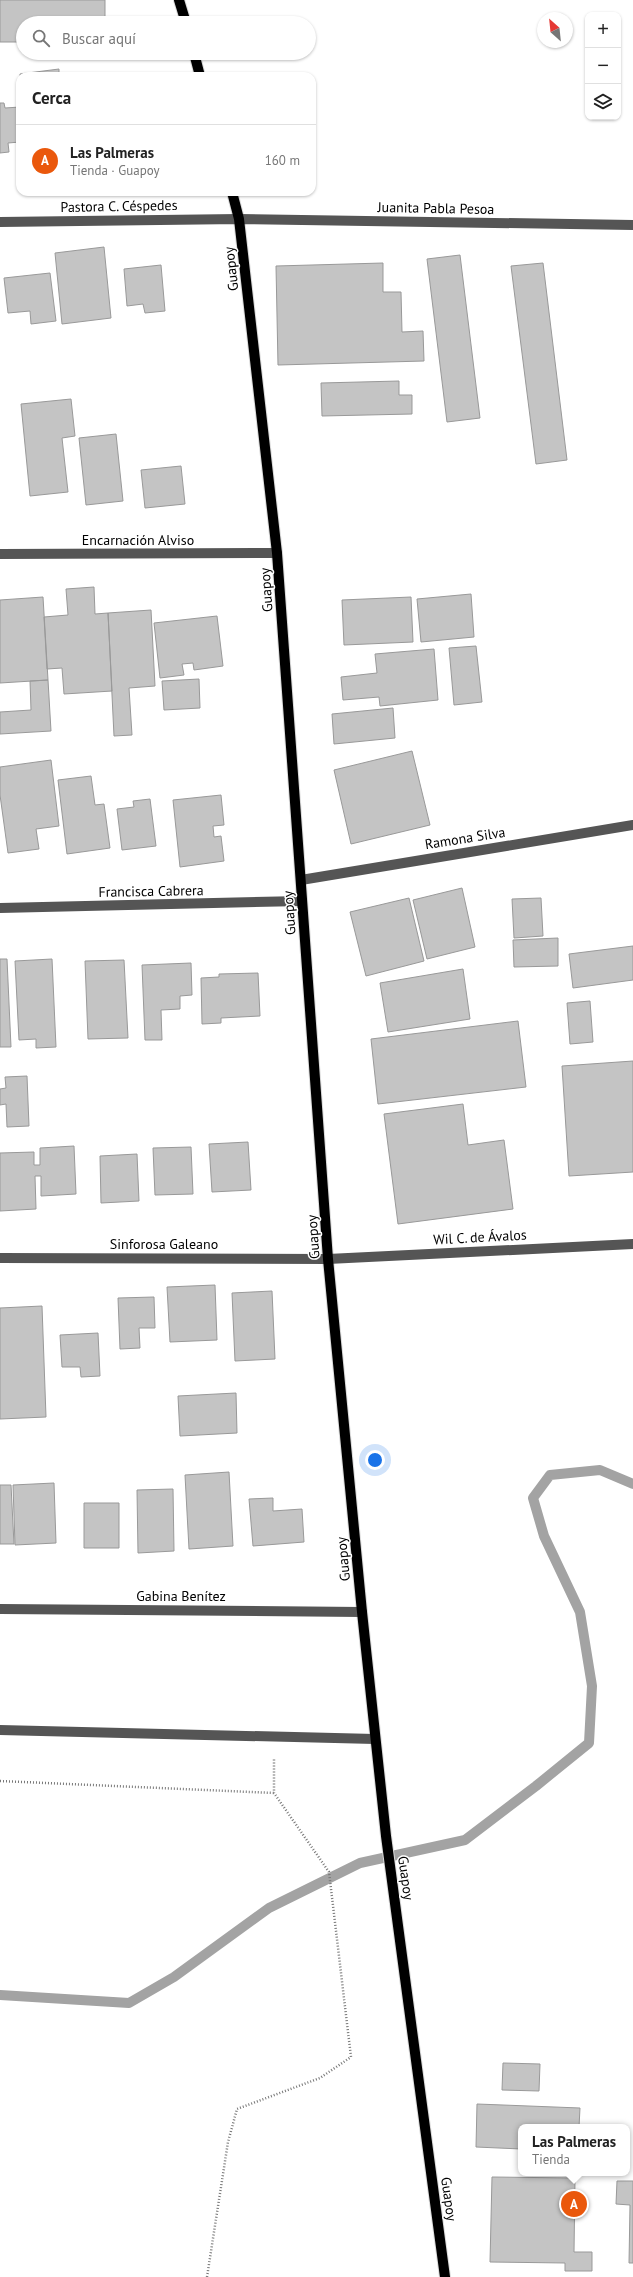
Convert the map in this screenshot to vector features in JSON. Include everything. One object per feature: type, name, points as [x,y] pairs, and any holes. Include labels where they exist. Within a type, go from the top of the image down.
[{"type":"main road","points":[[179,0],[184,16]]},
{"type":"main road","points":[[196,60],[199,72]]},
{"type":"main road","name":"Guapoy","points":[[233,196],[239,219],[277,553],[328,1259],[362,1612],[386,1836],[445,2277]]},
{"type":"street","name":"Pastora C. Céspedes","points":[[0,222],[239,219]]},
{"type":"street","name":"Juanita Pabla Pesoa","points":[[239,219],[633,225]]},
{"type":"street","name":"Encarnación Alviso","points":[[0,554],[277,553]]},
{"type":"street","name":"Ramona Silva","points":[[301,880],[633,825]]},
{"type":"street","name":"Francisca Cabrera","points":[[0,908],[302,901]]},
{"type":"street","name":"Wil C. de Ávalos","points":[[328,1259],[633,1244]]},
{"type":"street","name":"Sinforosa Galeano","points":[[0,1258],[328,1259]]},
{"type":"street","name":"Gabina Benítez","points":[[0,1609],[362,1612]]},
{"type":"street","points":[[0,1730],[375,1739]]},
{"type":"path","points":[[207,2277],[228,2142],[237,2109],[320,2078],[351,2057],[340,1953],[329,1872],[274,1793],[274,1737]]},
{"type":"path","points":[[0,1781],[274,1793]]},
{"type":"building","points":[[0,0],[105,0],[105,16],[16,16],[16,42],[0,42]]},
{"type":"building","points":[[59,69],[59,72],[36,72]]},
{"type":"building","points":[[0,103],[4,103],[5,108],[16,107],[16,142],[8,143],[9,152],[0,153]]},
{"type":"building","points":[[104,247],[111,318],[62,324],[55,253]]},
{"type":"building","points":[[460,255],[480,418],[447,422],[427,259]]},
{"type":"building","points":[[383,263],[383,292],[401,292],[402,332],[423,331],[424,361],[278,365],[276,266]]},
{"type":"building","points":[[543,263],[567,460],[536,464],[511,266]]},
{"type":"building","points":[[161,265],[165,311],[145,313],[143,304],[127,306],[124,269]]},
{"type":"building","points":[[50,273],[56,321],[31,324],[30,311],[8,313],[4,278]]},
{"type":"building","points":[[399,381],[399,395],[412,395],[412,414],[322,416],[321,383]]},
{"type":"building","points":[[71,399],[75,436],[62,438],[68,492],[30,496],[21,404]]},
{"type":"building","points":[[116,434],[123,501],[86,505],[79,438]]},
{"type":"building","points":[[181,466],[185,504],[145,508],[141,470]]},
{"type":"building","points":[[94,587],[95,614],[108,613],[112,691],[64,694],[62,668],[47,669],[44,617],[68,615],[66,589]]},
{"type":"building","points":[[471,594],[474,637],[421,642],[417,599]]},
{"type":"building","points":[[43,597],[48,680],[0,683],[0,600]]},
{"type":"building","points":[[411,597],[413,642],[344,645],[342,600]]},
{"type":"building","points":[[151,610],[155,686],[129,688],[132,735],[114,736],[108,613]]},
{"type":"building","points":[[217,616],[223,666],[194,670],[193,663],[182,664],[184,675],[160,678],[154,623]]},
{"type":"building","points":[[476,646],[482,702],[454,705],[449,648]]},
{"type":"building","points":[[434,649],[438,700],[380,706],[379,697],[343,700],[341,677],[377,673],[375,654]]},
{"type":"building","points":[[199,679],[200,708],[164,710],[162,681]]},
{"type":"building","points":[[48,680],[51,731],[0,734],[0,712],[31,710],[30,681]]},
{"type":"building","points":[[393,708],[395,738],[334,744],[332,714]]},
{"type":"building","points":[[412,751],[430,825],[351,844],[334,770]]},
{"type":"building","points":[[51,760],[59,826],[36,829],[39,849],[8,853],[0,795],[0,767]]},
{"type":"building","points":[[91,776],[95,805],[104,804],[110,848],[67,854],[58,780]]},
{"type":"building","points":[[221,795],[224,825],[213,826],[214,837],[221,836],[224,861],[180,867],[173,800]]},
{"type":"building","points":[[150,799],[156,846],[122,850],[117,809],[134,807],[133,801]]},
{"type":"building","points":[[462,888],[475,947],[427,959],[413,900]]},
{"type":"building","points":[[409,898],[424,961],[366,976],[350,912]]},
{"type":"building","points":[[541,898],[543,936],[514,938],[512,899]]},
{"type":"building","points":[[558,938],[558,966],[514,967],[513,940]]},
{"type":"building","points":[[633,946],[633,980],[573,988],[569,954]]},
{"type":"building","points":[[0,959],[7,959],[11,1047],[0,1047]]},
{"type":"building","points":[[52,959],[56,1047],[36,1048],[36,1039],[19,1040],[15,961]]},
{"type":"building","points":[[124,960],[128,1038],[88,1039],[85,961]]},
{"type":"building","points":[[191,963],[192,995],[180,996],[180,1009],[161,1010],[162,1040],[145,1040],[142,965]]},
{"type":"building","points":[[463,969],[470,1019],[388,1032],[380,983]]},
{"type":"building","points":[[258,973],[260,1016],[221,1018],[221,1023],[202,1024],[201,978],[219,977],[219,974]]},
{"type":"building","points":[[590,1001],[593,1042],[570,1044],[567,1003]]},
{"type":"building","points":[[518,1021],[526,1087],[378,1104],[371,1039]]},
{"type":"building","points":[[633,1061],[633,1172],[569,1176],[562,1066]]},
{"type":"building","points":[[27,1076],[29,1126],[7,1127],[6,1104],[0,1105],[0,1089],[6,1088],[5,1077]]},
{"type":"building","points":[[463,1104],[468,1145],[504,1140],[513,1209],[398,1224],[384,1114]]},
{"type":"building","points":[[248,1142],[251,1190],[212,1192],[209,1144]]},
{"type":"building","points":[[74,1146],[76,1194],[41,1196],[41,1176],[35,1176],[36,1209],[0,1211],[0,1153],[34,1152],[34,1165],[40,1165],[40,1148]]},
{"type":"building","points":[[191,1147],[193,1194],[155,1195],[153,1148]]},
{"type":"building","points":[[137,1154],[139,1201],[101,1203],[100,1156]]},
{"type":"building","points":[[215,1285],[217,1340],[170,1342],[167,1287]]},
{"type":"building","points":[[272,1291],[275,1359],[235,1361],[232,1293]]},
{"type":"building","points":[[154,1297],[155,1328],[139,1328],[140,1348],[120,1349],[118,1298]]},
{"type":"building","points":[[42,1306],[46,1417],[0,1419],[0,1308]]},
{"type":"building","points":[[98,1333],[100,1376],[81,1377],[80,1367],[62,1367],[60,1335]]},
{"type":"building","points":[[236,1393],[237,1433],[180,1436],[178,1396]]},
{"type":"building","points":[[229,1472],[233,1546],[189,1549],[185,1475]]},
{"type":"building","points":[[54,1483],[56,1543],[15,1545],[13,1485]]},
{"type":"building","points":[[0,1485],[11,1485],[14,1544],[0,1544]]},
{"type":"building","points":[[173,1489],[174,1551],[138,1553],[137,1490]]},
{"type":"building","points":[[273,1498],[273,1511],[302,1509],[304,1542],[253,1546],[249,1499]]},
{"type":"building","points":[[84,1503],[119,1503],[119,1548],[84,1548]]},
{"type":"building","points":[[503,2063],[540,2064],[539,2091],[502,2090]]},
{"type":"building","points":[[477,2104],[580,2108],[579,2124],[518,2124],[518,2149],[476,2147]]},
{"type":"building","points":[[492,2177],[575,2178],[574,2252],[592,2252],[592,2271],[565,2271],[565,2263],[490,2262]]},
{"type":"building","points":[[617,2181],[633,2181],[633,2263],[629,2263],[630,2205],[616,2204]]},
{"type":"waterway","points":[[0,1995],[129,2003],[174,1977],[269,1908],[360,1863],[465,1840],[536,1786],[589,1743],[592,1686],[580,1612],[544,1536],[533,1498],[550,1475],[600,1470],[633,1484]]},
{"type":"place","name":"Las Palmeras","points":[[574,2204]]}]
